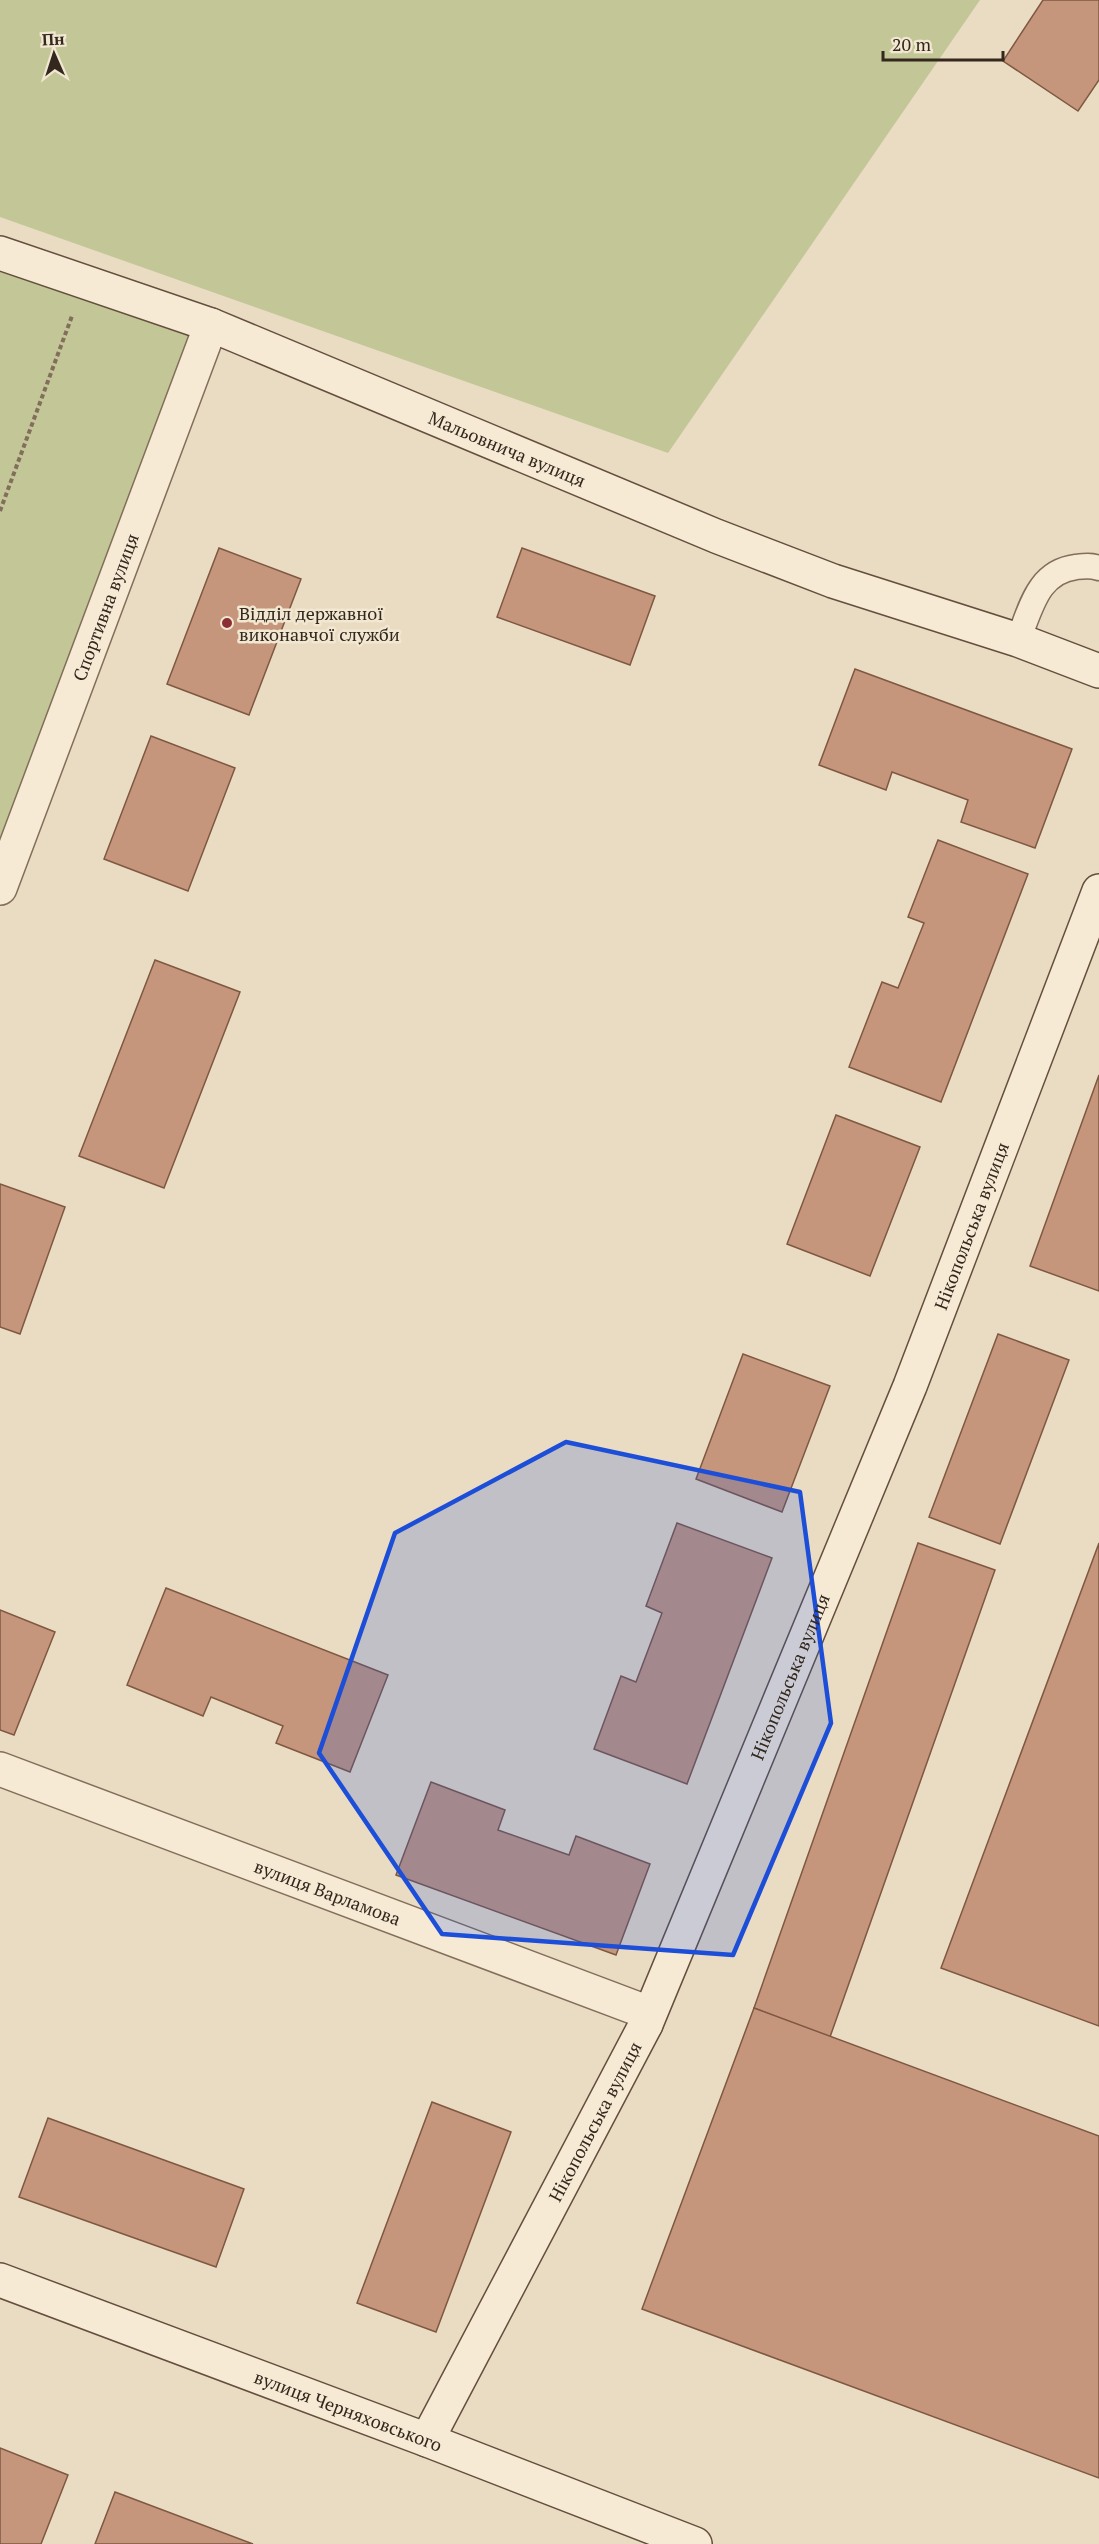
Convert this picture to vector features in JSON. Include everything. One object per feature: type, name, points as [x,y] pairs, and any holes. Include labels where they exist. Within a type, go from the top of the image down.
[{"type":"street","name":"Мальовнича вулиця","points":[[0,253],[211,326],[801,569],[1018,640]]},
{"type":"street","name":"Спортивна вулиця","points":[[0,888],[211,326]]},
{"type":"street","points":[[1018,640],[1099,671]]},
{"type":"street","name":"Нікопольська вулиця","points":[[428,2440],[646,2024],[910,1386],[1099,891]]},
{"type":"street","name":"вулиця Варламова","points":[[0,1769],[641,2010],[646,2024]]},
{"type":"street","name":"вулиця Черняховського","points":[[0,2280],[428,2440],[695,2544]]},
{"type":"lane","points":[[1018,640],[1041,585],[1064,569],[1092,565],[1099,568]]},
{"type":"path","points":[[0,511],[85,282]]},
{"type":"highlighted area","points":[[566,1442],[800,1492],[831,1723],[733,1955],[442,1934],[319,1753],[395,1533]]},
{"type":"green space","points":[[0,0],[980,0],[668,453],[0,217]]},
{"type":"green space","points":[[0,269],[190,335],[0,839]]},
{"type":"building","points":[[1043,0],[1099,0],[1099,80],[1078,111],[1003,61]]},
{"type":"building","points":[[219,548],[301,579],[249,715],[167,684]]},
{"type":"building","points":[[522,548],[655,596],[630,665],[497,617]]},
{"type":"building","points":[[855,669],[1072,749],[1035,848],[961,822],[968,800],[892,772],[886,790],[819,765]]},
{"type":"building","points":[[151,736],[235,768],[188,891],[104,859]]},
{"type":"building","points":[[938,840],[1028,874],[941,1102],[849,1067],[882,982],[898,988],[924,923],[908,917]]},
{"type":"building","points":[[155,960],[240,992],[164,1188],[79,1156]]},
{"type":"building","points":[[1099,1075],[1099,1291],[1030,1266]]},
{"type":"building","points":[[836,1115],[920,1147],[870,1276],[787,1244]]},
{"type":"building","points":[[0,1184],[65,1207],[20,1334],[0,1327]]},
{"type":"building","points":[[998,1334],[1069,1360],[1000,1544],[929,1517]]},
{"type":"building","points":[[743,1354],[830,1386],[782,1512],[696,1479]]},
{"type":"building","points":[[677,1523],[772,1558],[687,1784],[594,1749],[621,1676],[636,1682],[662,1613],[646,1606]]},
{"type":"building","points":[[918,1543],[995,1570],[830,2037],[754,2008]]},
{"type":"building","points":[[1099,1543],[1099,2026],[941,1968]]},
{"type":"building","points":[[166,1588],[388,1675],[350,1772],[276,1743],[283,1726],[211,1697],[203,1716],[127,1685]]},
{"type":"building","points":[[0,1610],[55,1632],[14,1735],[0,1730]]},
{"type":"building","points":[[431,1782],[505,1810],[498,1830],[569,1855],[576,1836],[650,1864],[616,1955],[396,1875]]},
{"type":"building","points":[[754,2008],[1099,2136],[1099,2478],[642,2309]]},
{"type":"building","points":[[432,2102],[511,2132],[436,2332],[357,2303]]},
{"type":"building","points":[[48,2118],[244,2189],[216,2267],[19,2197]]},
{"type":"building","points":[[0,2448],[68,2475],[41,2544],[0,2544]]},
{"type":"building","points":[[115,2492],[253,2544],[95,2544]]},
{"type":"place","name":"Відділ державної виконавчої служби","points":[[227,623]]}]
